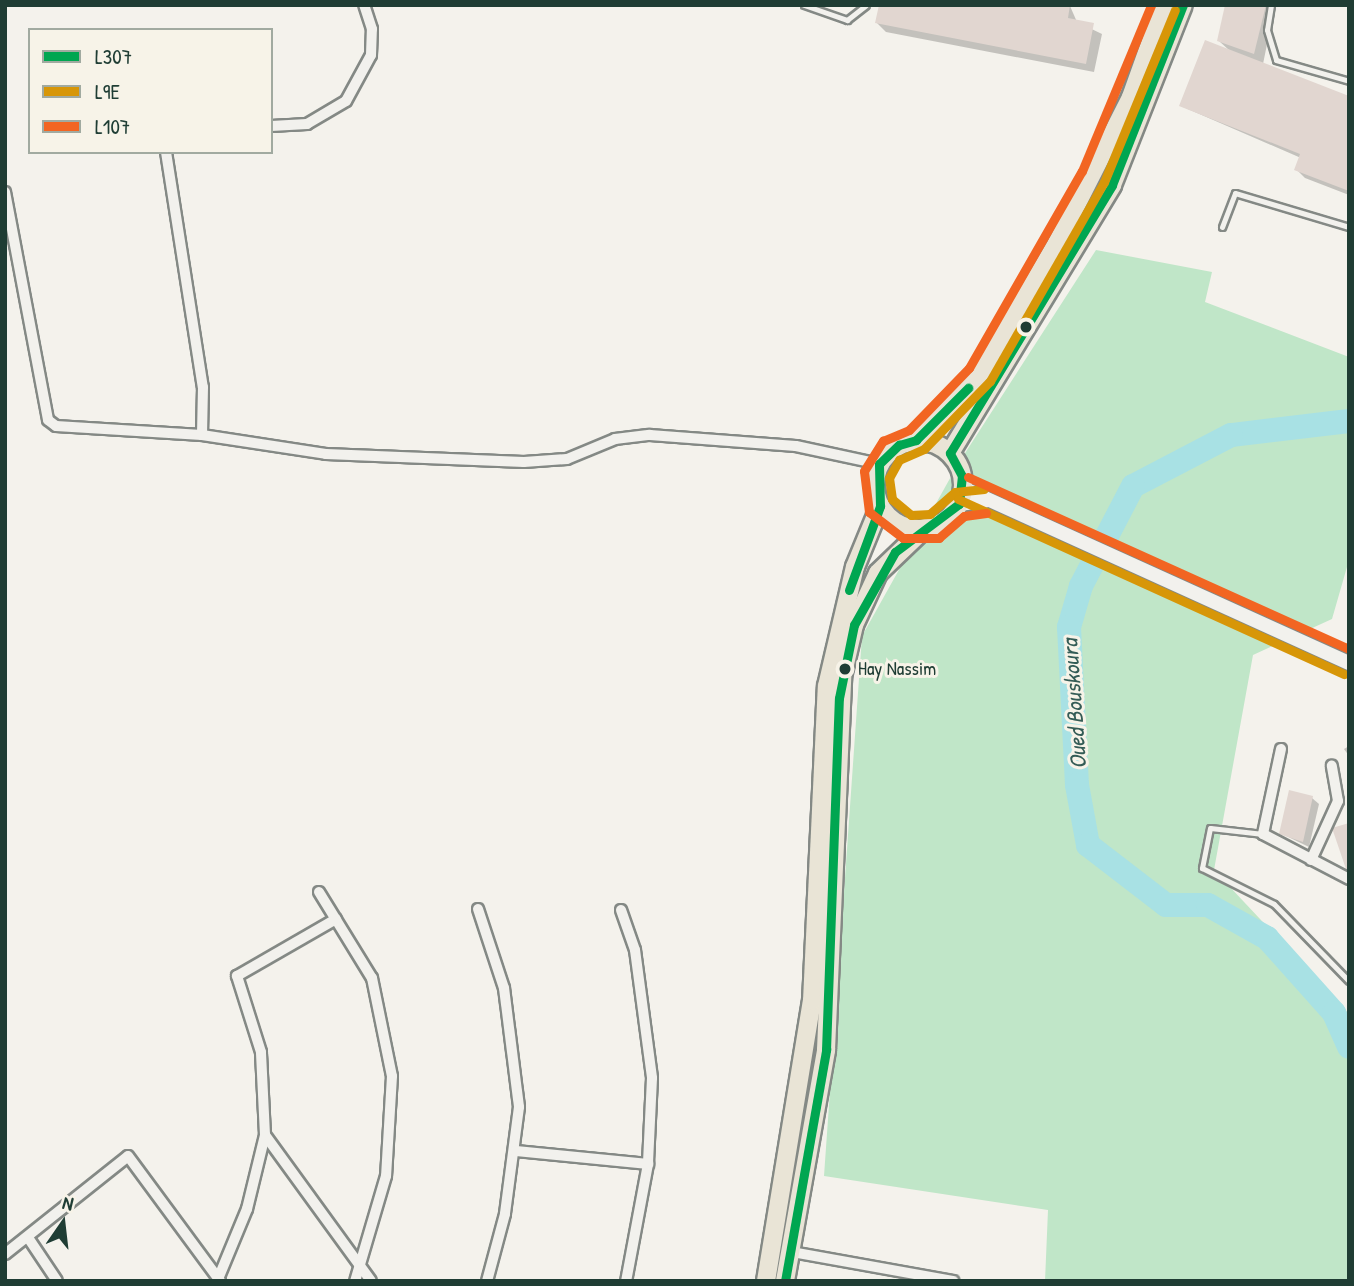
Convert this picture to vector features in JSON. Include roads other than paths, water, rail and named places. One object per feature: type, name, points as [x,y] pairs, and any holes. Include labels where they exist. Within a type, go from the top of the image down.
[{"type":"main road","points":[[925,528],[899,524],[880,506],[874,486],[879,464],[899,445],[916,440],[979,375],[1057,243],[1131,97],[1164,5]]},
{"type":"main road","points":[[785,1281],[792,1252],[830,1008],[842,677],[854,625],[878,573],[925,528],[945,521],[961,496],[950,453],[1112,185],[1183,5]]},
{"type":"main road","points":[[916,440],[950,453]]},
{"type":"main road","points":[[765,1281],[812,1001],[827,686],[855,567],[880,506]]},
{"type":"street","points":[[273,126],[307,124],[346,101],[371,55],[372,29],[364,5]]},
{"type":"street","points":[[166,154],[202,379],[202,435]]},
{"type":"street","points":[[5,192],[48,420],[56,426],[202,435],[326,454],[524,462],[566,459],[615,439],[650,435],[796,446],[879,464]]},
{"type":"street","points":[[961,496],[985,501],[1133,563],[1349,663]]},
{"type":"street","points":[[1281,748],[1263,834],[1349,879]]},
{"type":"street","points":[[1311,860],[1338,801],[1332,766]]},
{"type":"street","points":[[319,892],[337,919],[382,1004],[392,1076],[386,1176],[355,1281]]},
{"type":"street","points":[[478,909],[510,1029],[516,1150],[487,1281]]},
{"type":"street","points":[[621,910],[635,950],[650,1055],[648,1164],[626,1281]]},
{"type":"street","points":[[219,1280],[247,1209],[265,1135],[263,1062],[237,976],[337,919]]},
{"type":"street","points":[[265,1135],[371,1281]]},
{"type":"street","points":[[516,1150],[648,1164]]},
{"type":"street","points":[[5,1254],[29,1239],[128,1156],[219,1280]]},
{"type":"street","points":[[29,1239],[57,1281]]},
{"type":"street","points":[[792,1252],[915,1277],[953,1281]]},
{"type":"lane","points":[[804,5],[848,19],[866,5]]},
{"type":"lane","points":[[1271,5],[1266,30],[1276,60],[1349,81]]},
{"type":"lane","points":[[1222,228],[1235,193],[1349,228]]},
{"type":"lane","points":[[1263,834],[1210,828],[1202,868],[1274,904],[1349,981]]},
{"type":"waterway","name":"Oued Bouskoura","points":[[1349,421],[1231,435],[1133,486],[1081,586],[1069,627],[1077,785],[1088,845],[1166,905],[1208,905],[1267,938],[1334,1013],[1349,1047]]},
{"type":"place","name":"Hay Nassim","points":[[845,669]]}]
